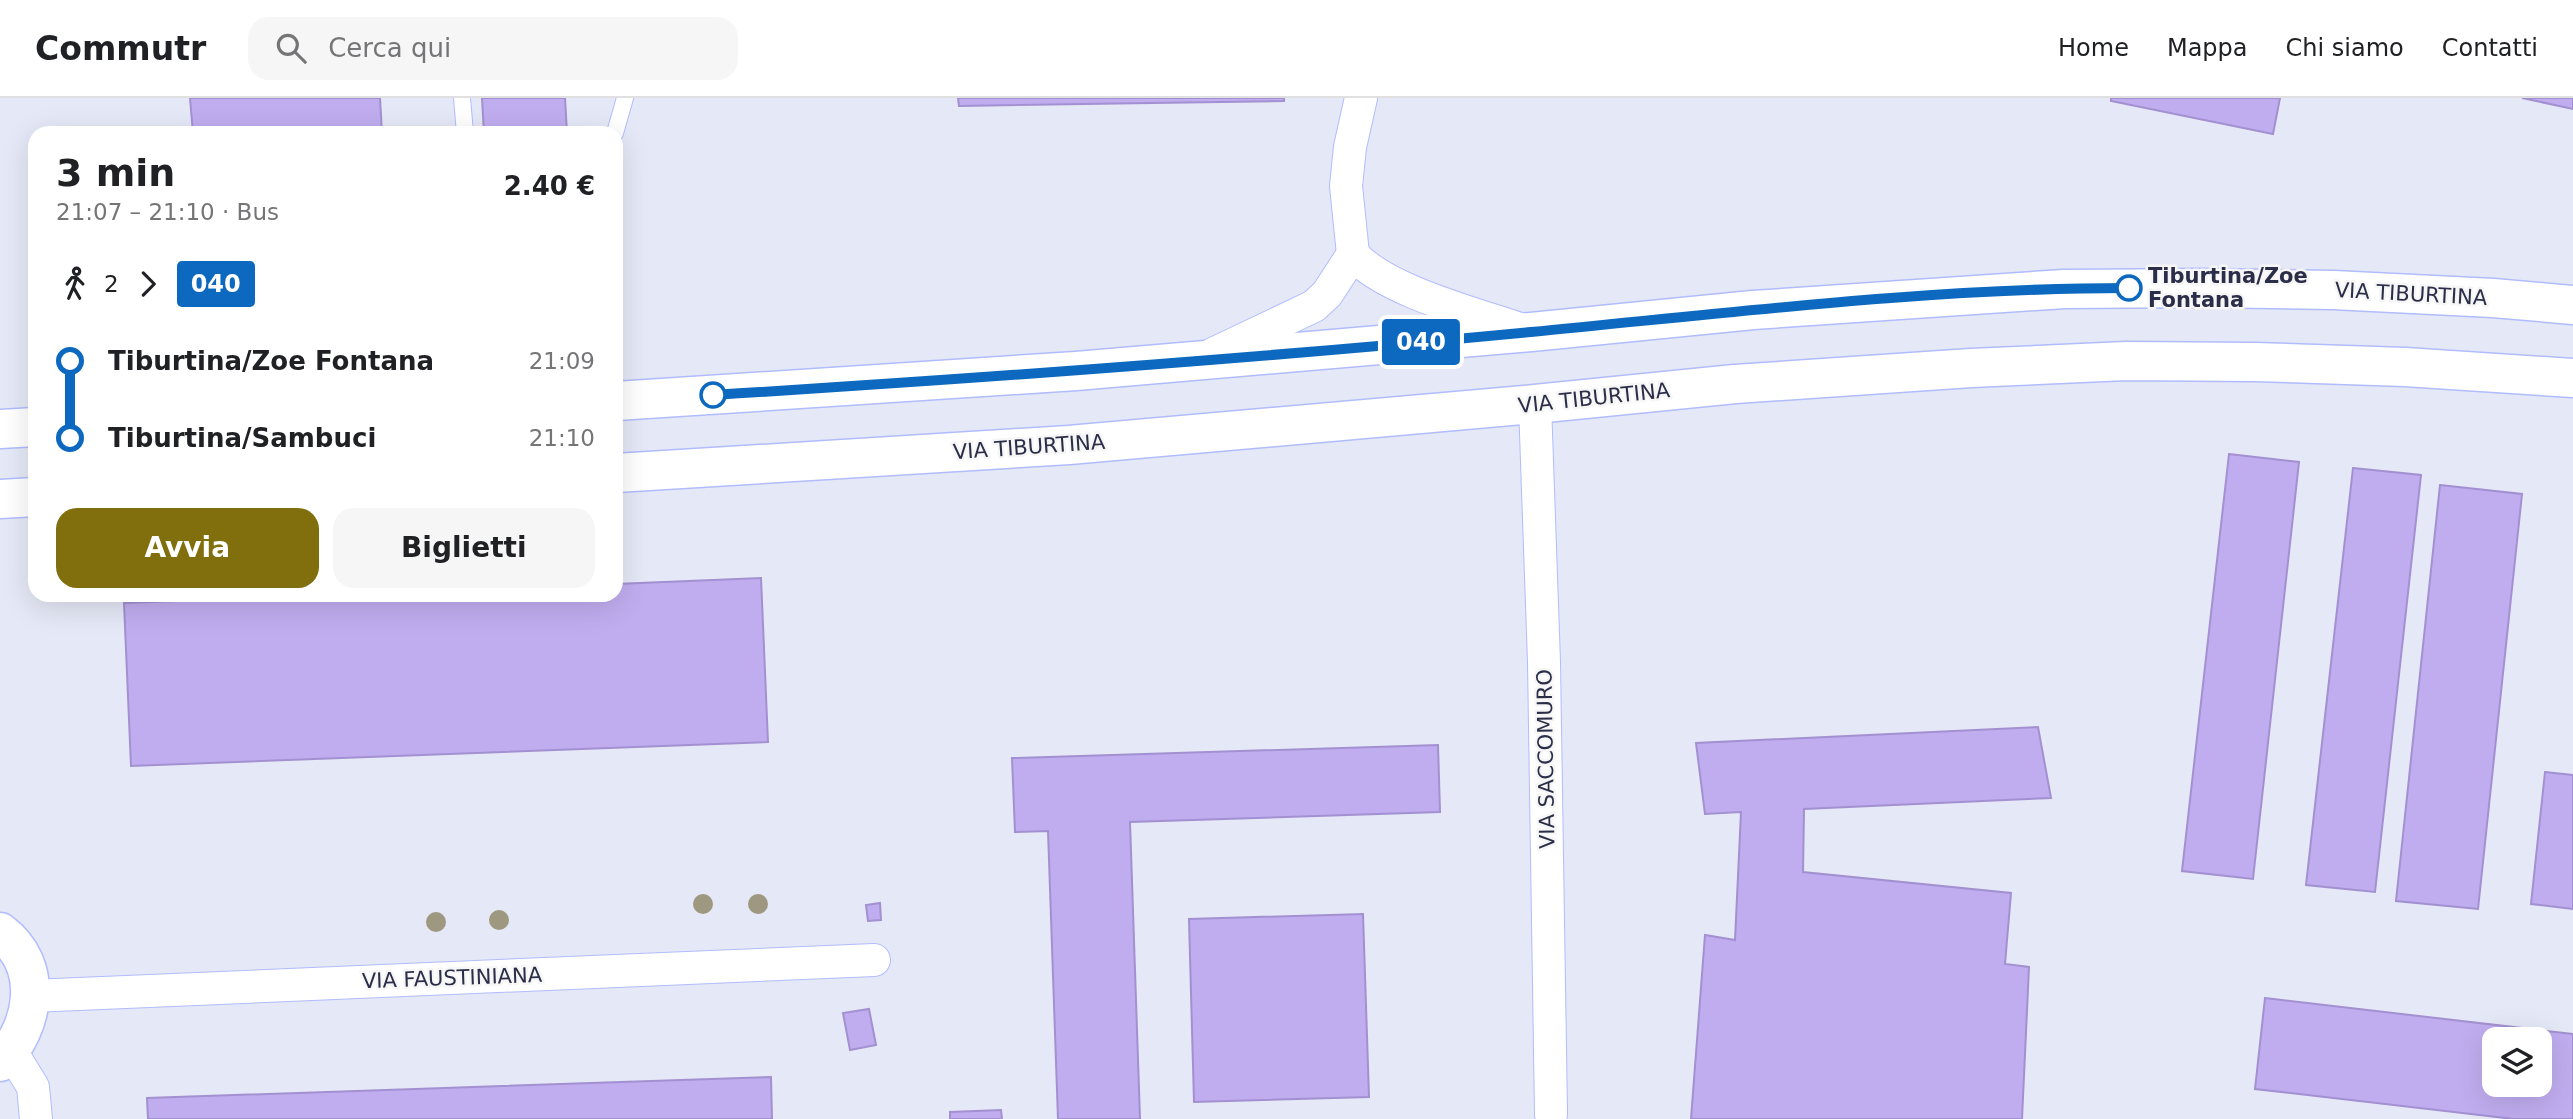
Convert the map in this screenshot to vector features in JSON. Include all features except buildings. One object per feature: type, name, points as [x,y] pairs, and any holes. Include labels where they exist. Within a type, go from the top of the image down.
[{"type":"main road","name":"VIA TIBURTINA","points":[[623,401],[1195,362],[1753,310],[2064,289],[2333,290],[2573,305]]},
{"type":"main road","name":"VIA TIBURTINA","points":[[623,472],[1069,446],[1735,384],[1971,368],[2126,361],[2332,363],[2573,378]]},
{"type":"main road","points":[[0,429],[28,427]]},
{"type":"main road","points":[[0,499],[28,498]]},
{"type":"main road","points":[[0,932],[19,953],[28,973],[30,996],[27,1020],[17,1043],[5,1057]]},
{"type":"street","points":[[1361,98],[1346,186],[1353,254],[1360,262],[1405,288],[1531,332]]},
{"type":"street","points":[[1195,362],[1314,306],[1327,294],[1353,254]]},
{"type":"street","name":"VIA SACCOMURO","points":[[1535,404],[1544,676],[1551,1117]]},
{"type":"street","name":"VIA FAUSTINIANA","points":[[30,996],[874,961]]},
{"type":"street","points":[[5,1057],[33,1087],[36,1119]]},
{"type":"lane","points":[[462,98],[464,126]]},
{"type":"lane","points":[[617,126],[625,98]]},
{"type":"bus line","name":"040","points":[[713,395],[1195,362],[1753,310],[1974,293],[2129,288]]},
{"type":"place","name":"Tiburtina/Zoe Fontana","points":[[2129,288]]}]
